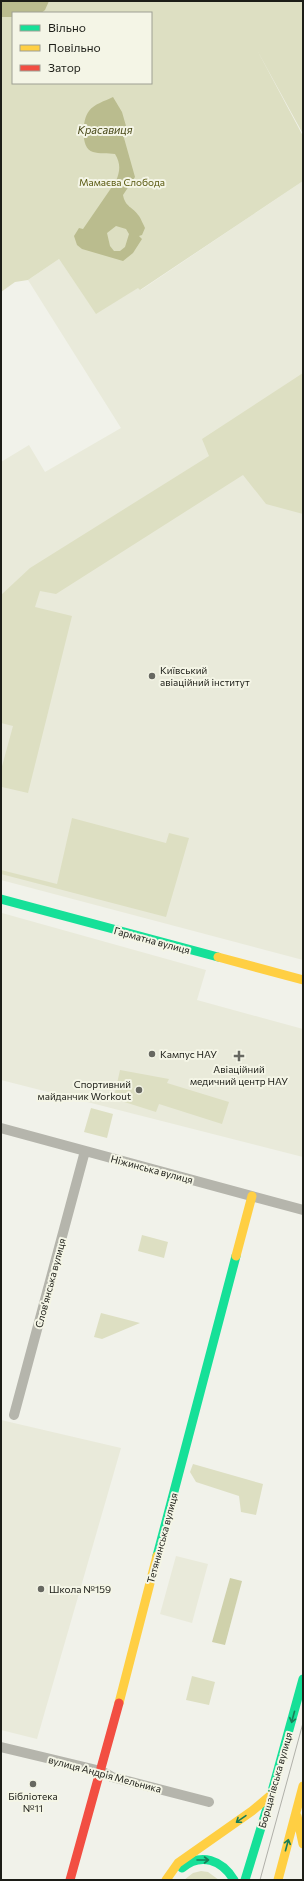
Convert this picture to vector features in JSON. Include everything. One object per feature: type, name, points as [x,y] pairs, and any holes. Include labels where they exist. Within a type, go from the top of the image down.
[{"type":"main road","name":"Гарматна вулиця","points":[[1,898],[303,980]]},
{"type":"main road","name":"Тетянинська вулиця","points":[[70,1880],[101,1772],[252,1196]]},
{"type":"main road","name":"Борщагівська вулиця","points":[[245,1880],[271,1795],[303,1679]]},
{"type":"main road","points":[[278,1880],[303,1786]]},
{"type":"main road","points":[[166,1880],[178,1863],[252,1811],[271,1795]]},
{"type":"main road","points":[[297,1810],[303,1844]]},
{"type":"main road","points":[[174,1880],[177,1873],[184,1865],[194,1860],[204,1858],[215,1860],[226,1867],[234,1880]]},
{"type":"street","name":"Ніжинська вулиця","points":[[1,1128],[303,1210]]},
{"type":"street","name":"Слов'янська вулиця","points":[[14,1415],[85,1151]]},
{"type":"street","name":"вулиця Андрія Мельника","points":[[1,1747],[101,1772],[112,1777],[209,1802]]},
{"type":"shaded area","name":"Київський авіаційний інститут","points":[[303,181],[303,960],[1,880],[1,462],[29,445],[45,472],[121,428],[28,280],[59,259],[96,313],[139,287],[141,290]]},
{"type":"shaded area","name":"Кампус НАУ","points":[[2,913],[206,970],[197,1000],[303,1029],[303,1157],[1,1080]]},
{"type":"shaded area","name":"Школа №159","points":[[1,1420],[121,1448],[37,1739],[1,1730]]},
{"type":"shaded area","points":[[176,1556],[208,1564],[192,1623],[160,1614]]},
{"type":"shaded area","points":[[230,1578],[242,1581],[225,1645],[212,1642]]},
{"type":"green space","name":"Мамаєва Слобода","points":[[1,1],[303,1],[303,134],[257,50],[303,136],[303,181],[140,290],[138,288],[96,314],[59,259],[28,280],[15,282],[1,292]]},
{"type":"green space","points":[[303,373],[303,514],[266,504],[243,475],[56,594],[40,591],[35,607],[72,616],[28,793],[2,787],[1,770],[13,726],[1,723],[1,595],[30,568],[209,456],[202,439]]},
{"type":"green space","points":[[72,818],[166,843],[169,833],[189,838],[166,917],[1,874],[1,870],[57,884]]},
{"type":"green space","points":[[120,1070],[169,1079],[167,1083],[229,1102],[222,1124],[159,1104],[156,1112],[118,1100],[114,1097]]},
{"type":"green space","points":[[91,1108],[113,1114],[107,1138],[84,1132]]},
{"type":"green space","points":[[142,1235],[168,1242],[164,1258],[138,1251]]},
{"type":"green space","points":[[101,1313],[140,1323],[102,1339],[94,1337]]},
{"type":"green space","points":[[193,1464],[263,1484],[256,1515],[241,1512],[239,1496],[196,1482],[190,1472]]},
{"type":"green space","points":[[192,1676],[215,1682],[209,1705],[186,1700]]},
{"type":"green space","points":[[201,1871],[208,1872],[219,1880],[184,1880],[193,1873]]},
{"type":"water","points":[[1,1],[49,1],[45,10],[42,12],[12,12],[12,17],[1,17]]},
{"type":"water","name":"Красавиця","points":[[113,97],[122,112],[128,133],[124,138],[135,177],[123,195],[127,205],[139,216],[145,228],[142,235],[139,236],[142,239],[133,253],[123,261],[82,249],[77,245],[74,236],[79,228],[83,229],[116,181],[118,174],[119,164],[115,154],[93,152],[89,150],[84,140],[85,120],[89,111]],"holes":[[[116,226],[126,229],[129,234],[125,247],[120,251],[114,251],[110,246],[107,233]]]},
{"type":"tram line","points":[[260,1880],[303,1723]]},
{"type":"traffic: fast","points":[[1,899],[218,957]]},
{"type":"traffic: fast","points":[[157,1556],[236,1256]]},
{"type":"traffic: fast","points":[[245,1880],[271,1795],[303,1679]]},
{"type":"traffic: fast","points":[[182,1868],[196,1860],[211,1860],[223,1867],[234,1880]]},
{"type":"traffic: slow","points":[[218,957],[303,980]]},
{"type":"traffic: slow","points":[[236,1256],[252,1196]]},
{"type":"traffic: slow","points":[[119,1703],[157,1556]]},
{"type":"traffic: slow","points":[[278,1880],[303,1786]]},
{"type":"traffic: slow","points":[[166,1880],[178,1863],[252,1811],[271,1795]]},
{"type":"traffic: slow","points":[[297,1816],[303,1844]]},
{"type":"traffic: jam","points":[[70,1880],[119,1703]]},
{"type":"place","name":"Київський авіаційний інститут","points":[[152,676]]},
{"type":"place","name":"Кампус НАУ","points":[[152,1054]]},
{"type":"place","name":"Авіаційний медичний центр НАУ","points":[[239,1056]]},
{"type":"place","name":"Спортивний майданчик Workout","points":[[139,1090]]},
{"type":"place","name":"Школа №159","points":[[41,1589]]},
{"type":"place","name":"Бібліотека №11","points":[[33,1784]]}]
